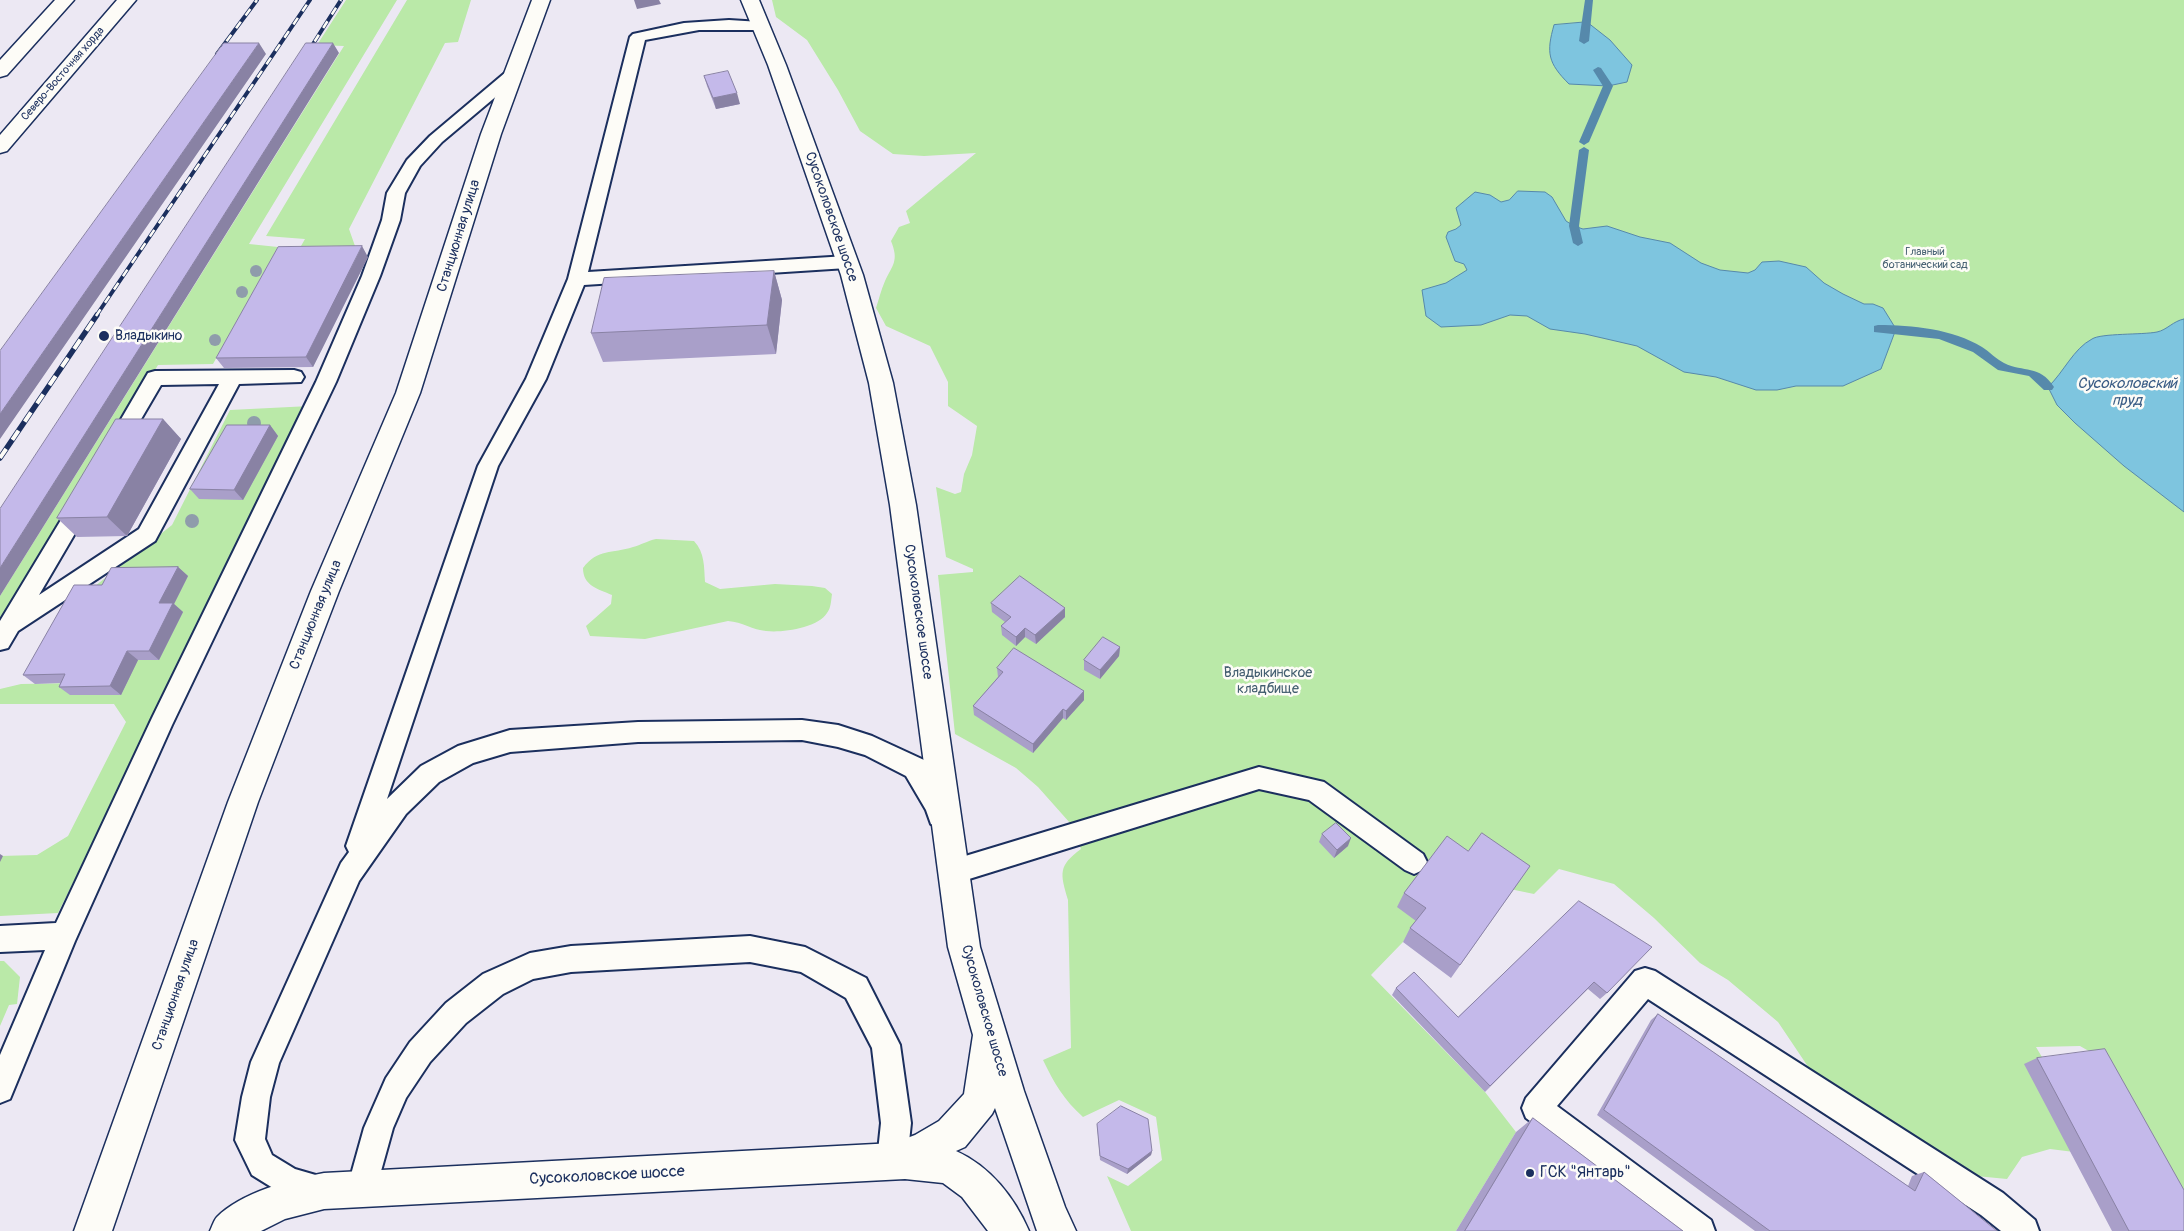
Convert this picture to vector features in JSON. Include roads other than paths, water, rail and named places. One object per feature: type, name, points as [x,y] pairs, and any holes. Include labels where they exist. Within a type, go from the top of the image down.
[{"type":"street","points":[[0,71],[65,0]]},
{"type":"street","name":"Северо-Восточная хорда","points":[[0,147],[127,0]]},
{"type":"street","name":"Станционная улица","points":[[93,1231],[243,802],[324,591],[408,393],[512,75],[541,0]]},
{"type":"street","name":"Сусоколовское шоссе","points":[[750,0],[777,65],[847,262],[881,383],[903,505],[964,946],[1007,1090],[1057,1231]]},
{"type":"street","points":[[892,1161],[924,1150],[952,1134],[980,1102],[989,1030]]},
{"type":"street","name":"Сусоколовское шоссе","points":[[229,1231],[247,1218],[286,1198],[324,1191],[892,1161],[946,1165],[966,1177],[981,1193],[1010,1231]]},
{"type":"lane","points":[[324,1191],[289,1184],[262,1165],[250,1140],[256,1097],[266,1062],[350,872],[488,466],[536,379],[577,279],[638,37],[671,28],[700,25],[732,23],[761,26]]},
{"type":"lane","points":[[0,1088],[64,936],[160,725],[326,382],[371,276],[390,220],[396,193],[413,164],[436,138],[512,75]]},
{"type":"lane","points":[[577,279],[847,262]]},
{"type":"lane","points":[[4,634],[155,378],[294,377]]},
{"type":"lane","points":[[4,634],[147,535],[233,378]]},
{"type":"lane","points":[[350,872],[397,806],[430,774],[467,754],[510,741],[544,737],[638,732],[802,730],[838,736],[872,747],[915,768],[938,806],[953,872],[1063,840],[1260,778],[1315,790],[1414,862]]},
{"type":"lane","points":[[0,939],[64,936]]},
{"type":"lane","points":[[362,1189],[378,1128],[396,1088],[420,1052],[456,1013],[493,984],[530,966],[571,958],[750,950],[805,960],[856,988],[886,1045],[896,1122],[892,1161]]},
{"type":"lane","points":[[1700,1231],[1536,1108],[1645,981],[1992,1204],[2024,1231]]},
{"type":"water","points":[[1587,22],[1610,40],[1632,65],[1627,82],[1608,86],[1569,84],[1557,70],[1550,50],[1554,25]]},
{"type":"water","points":[[1518,191],[1545,192],[1552,197],[1566,221],[1574,226],[1583,229],[1607,226],[1640,237],[1670,243],[1701,263],[1720,270],[1748,273],[1755,270],[1762,262],[1779,261],[1806,267],[1824,283],[1843,294],[1864,304],[1873,304],[1883,308],[1896,329],[1881,369],[1843,386],[1796,386],[1777,390],[1756,390],[1716,377],[1684,372],[1637,346],[1585,334],[1550,329],[1527,316],[1510,315],[1481,325],[1441,327],[1426,316],[1422,290],[1446,283],[1467,270],[1464,264],[1455,261],[1446,237],[1448,232],[1461,225],[1456,208],[1475,192],[1490,195],[1501,202],[1509,200]]},
{"type":"water","name":"Сусоколовский пруд","points":[[2184,319],[2184,512],[2124,466],[2075,423],[2057,405],[2048,387],[2079,349],[2092,339],[2104,336],[2157,332]]},
{"type":"waterway","points":[[1584,41],[1589,0]]},
{"type":"waterway","points":[[1584,142],[1608,86],[1598,70]]},
{"type":"waterway","points":[[1578,243],[1574,226],[1584,150]]},
{"type":"waterway","points":[[1878,329],[1896,329],[1941,335],[1977,349],[2002,367],[2033,373],[2048,387]]},
{"type":"railway","points":[[217,54],[257,0]]},
{"type":"railway","points":[[96,316],[310,0]]},
{"type":"railway","points":[[306,55],[341,0]]},
{"type":"railway","points":[[0,458],[97,315]]},
{"type":"place","name":"Владыкино","points":[[104,336]]},
{"type":"place","name":"ГСК \"Янтарь\"","points":[[1530,1173]]},
{"type":"park label","name":"Главный ботанический сад","points":[[1925,258]]},
{"type":"park label","name":"Владыкинское кладбище","points":[[1268,682]]}]
